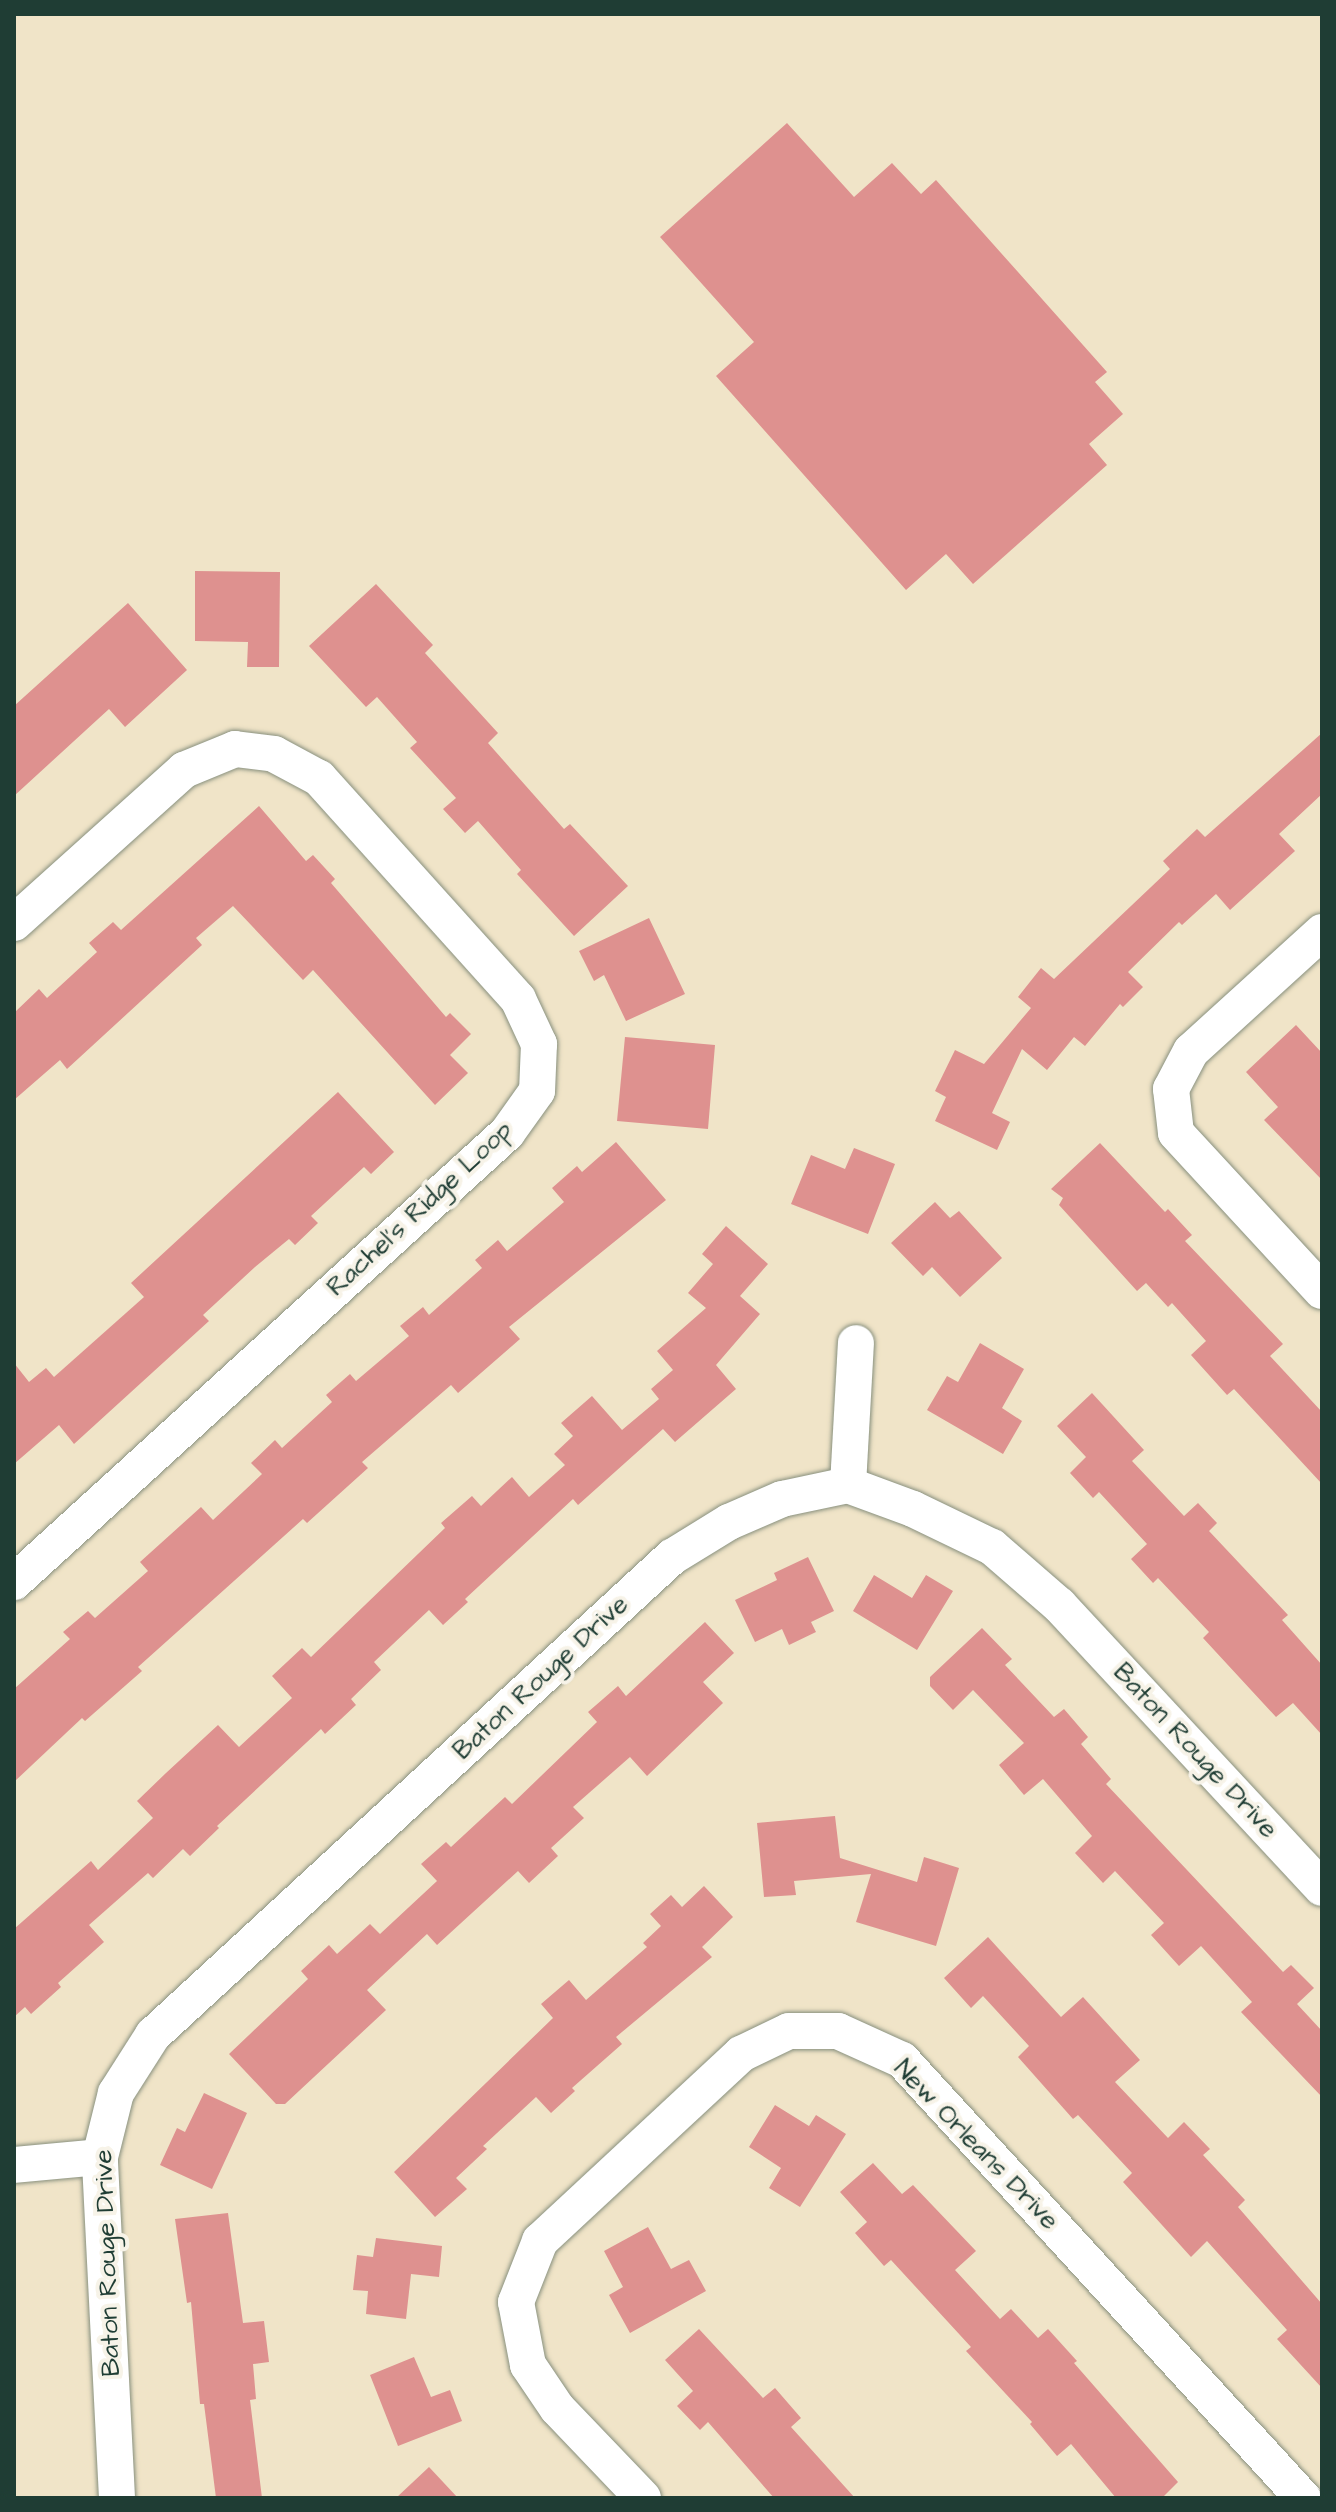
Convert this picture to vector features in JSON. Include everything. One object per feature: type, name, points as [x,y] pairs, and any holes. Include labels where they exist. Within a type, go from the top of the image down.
[{"type":"street","name":"Rachel's Ridge Loop","points":[[14,923],[184,770],[235,749],[274,754],[319,778],[518,999],[539,1044],[537,1091],[507,1133],[14,1582]]},
{"type":"street","points":[[1322,932],[1191,1051],[1171,1089],[1176,1133],[1322,1291]]},
{"type":"street","points":[[848,1485],[856,1343]]},
{"type":"street","name":"Baton Rouge Drive","points":[[117,2498],[100,2157],[116,2093],[153,2035],[672,1557],[729,1522],[782,1499],[848,1485],[913,1509],[992,1547],[1059,1605],[1322,1888]]},
{"type":"street","name":"New Orleans Drive","points":[[643,2498],[557,2408],[528,2365],[516,2302],[540,2241],[741,2054],[789,2031],[838,2031],[902,2060],[1303,2498]]},
{"type":"street","points":[[14,2165],[100,2157]]},
{"type":"building","points":[[787,123],[854,197],[892,163],[921,194],[936,180],[1107,372],[1095,382],[1123,414],[1089,444],[1107,465],[973,584],[946,554],[906,590],[716,376],[754,342],[660,237]]},
{"type":"building","points":[[195,571],[280,572],[279,667],[247,667],[248,642],[195,641]]},
{"type":"building","points":[[376,584],[433,645],[425,653],[498,733],[488,743],[564,829],[570,824],[628,886],[574,936],[517,874],[521,870],[478,821],[465,833],[443,809],[456,798],[410,748],[417,742],[377,697],[366,707],[309,646]]},
{"type":"building","points":[[128,603],[187,670],[125,727],[109,709],[14,796],[14,706]]},
{"type":"building","points":[[1322,733],[1322,794],[1279,834],[1295,851],[1230,910],[1216,894],[1182,925],[1179,922],[1128,972],[1143,987],[1123,1007],[1120,1004],[1085,1046],[1074,1037],[1047,1070],[1022,1049],[992,1113],[1010,1122],[997,1150],[935,1121],[946,1097],[935,1091],[955,1050],[984,1064],[1031,1008],[1018,997],[1041,968],[1054,979],[1170,869],[1163,861],[1197,829],[1205,837]]},
{"type":"building","points":[[259,806],[306,861],[313,855],[335,879],[331,883],[446,1017],[450,1013],[471,1034],[450,1055],[468,1073],[435,1105],[313,970],[303,980],[233,906],[196,938],[202,945],[67,1069],[60,1060],[14,1100],[14,1013],[39,989],[47,998],[97,952],[89,943],[113,922],[121,930]]},
{"type":"building","points":[[649,918],[685,994],[626,1021],[604,975],[594,981],[579,951]]},
{"type":"building","points":[[1296,1025],[1322,1053],[1322,1180],[1264,1120],[1278,1107],[1246,1072]]},
{"type":"building","points":[[625,1037],[715,1045],[708,1129],[617,1121]]},
{"type":"building","points":[[338,1092],[394,1152],[371,1174],[364,1167],[311,1216],[318,1223],[295,1245],[289,1239],[255,1267],[203,1315],[209,1321],[74,1444],[59,1425],[14,1464],[14,1363],[29,1382],[46,1368],[54,1377],[144,1297],[131,1283]]},
{"type":"building","points":[[616,1142],[666,1200],[509,1327],[520,1339],[458,1393],[451,1385],[362,1462],[368,1468],[307,1523],[303,1519],[138,1667],[142,1671],[85,1721],[82,1718],[14,1782],[14,1689],[70,1639],[63,1632],[88,1611],[95,1618],[148,1571],[140,1562],[201,1507],[213,1520],[262,1474],[251,1463],[275,1440],[282,1448],[332,1402],[326,1395],[350,1374],[356,1381],[409,1336],[400,1326],[423,1307],[429,1315],[482,1268],[475,1260],[498,1240],[507,1251],[564,1202],[552,1188],[577,1166],[582,1172]]},
{"type":"building","points":[[1100,1143],[1165,1212],[1168,1209],[1192,1235],[1185,1241],[1283,1344],[1270,1356],[1322,1412],[1322,1484],[1234,1389],[1227,1395],[1191,1355],[1206,1341],[1172,1303],[1168,1307],[1146,1283],[1137,1291],[1059,1205],[1063,1198],[1051,1189]]},
{"type":"building","points":[[854,1148],[895,1164],[868,1234],[791,1204],[811,1155],[845,1169]]},
{"type":"building","points":[[935,1202],[950,1218],[959,1211],[1002,1258],[960,1297],[932,1267],[923,1276],[891,1243]]},
{"type":"building","points":[[726,1226],[768,1264],[740,1296],[760,1314],[716,1365],[736,1389],[675,1442],[663,1429],[578,1505],[573,1499],[465,1599],[468,1602],[443,1625],[429,1610],[374,1662],[381,1670],[351,1699],[356,1705],[325,1734],[321,1729],[217,1826],[219,1828],[190,1856],[183,1849],[153,1878],[148,1873],[89,1925],[104,1942],[58,1983],[61,1987],[31,2014],[25,2007],[14,2017],[14,1929],[91,1861],[98,1870],[153,1818],[137,1801],[166,1773],[218,1725],[239,1747],[292,1698],[272,1676],[302,1648],[311,1657],[445,1528],[441,1523],[472,1496],[481,1506],[512,1477],[529,1497],[565,1465],[554,1454],[573,1436],[561,1423],[592,1396],[622,1430],[659,1399],[651,1389],[673,1370],[657,1351],[706,1308],[688,1293],[713,1264],[702,1254]]},
{"type":"building","points":[[980,1343],[1024,1369],[1002,1408],[1022,1421],[1003,1454],[927,1410],[947,1376],[958,1382]]},
{"type":"building","points":[[1092,1393],[1144,1450],[1132,1461],[1184,1516],[1198,1503],[1217,1523],[1209,1531],[1288,1615],[1282,1620],[1322,1665],[1322,1735],[1293,1703],[1276,1717],[1203,1638],[1209,1632],[1158,1578],[1153,1583],[1131,1559],[1147,1544],[1099,1492],[1093,1498],[1070,1473],[1086,1457],[1057,1426]]},
{"type":"building","points":[[808,1557],[834,1611],[811,1622],[816,1632],[789,1645],[782,1629],[755,1642],[735,1600],[777,1580],[774,1573]]},
{"type":"building","points":[[874,1575],[912,1598],[926,1575],[953,1591],[917,1650],[853,1611]]},
{"type":"building","points":[[705,1622],[734,1653],[703,1682],[723,1703],[647,1776],[630,1757],[573,1807],[584,1818],[551,1848],[558,1856],[529,1883],[518,1871],[437,1945],[427,1934],[367,1990],[386,2010],[285,2104],[276,2104],[229,2054],[308,1979],[301,1971],[329,1945],[337,1954],[370,1924],[380,1934],[437,1881],[421,1864],[446,1842],[451,1847],[505,1797],[512,1804],[597,1722],[588,1712],[618,1686],[626,1696]]},
{"type":"building","points":[[982,1628],[1012,1659],[1005,1665],[1054,1717],[1064,1709],[1088,1737],[1081,1744],[1111,1779],[1106,1784],[1283,1972],[1291,1965],[1314,1988],[1297,2004],[1322,2031],[1322,2097],[1241,2012],[1252,2002],[1201,1946],[1179,1966],[1151,1935],[1164,1923],[1115,1871],[1103,1883],[1075,1853],[1092,1836],[1043,1779],[1024,1795],[999,1765],[1024,1743],[973,1690],[953,1710],[930,1686],[930,1677]]},
{"type":"building","points":[[835,1816],[840,1858],[917,1882],[924,1857],[959,1868],[936,1946],[856,1922],[871,1874],[794,1881],[796,1895],[764,1897],[757,1823]]},
{"type":"building","points":[[704,1886],[733,1917],[702,1947],[712,1957],[616,2037],[622,2044],[572,2088],[575,2091],[551,2113],[536,2097],[483,2146],[487,2149],[456,2178],[467,2189],[435,2217],[394,2172],[553,2018],[541,2004],[569,1980],[586,2000],[647,1947],[643,1943],[661,1926],[650,1914],[671,1895],[682,1907]]},
{"type":"building","points":[[988,1937],[1061,2017],[1083,1997],[1140,2060],[1115,2082],[1168,2138],[1184,2122],[1210,2149],[1203,2155],[1245,2200],[1238,2207],[1322,2304],[1322,2388],[1277,2339],[1287,2330],[1207,2241],[1191,2257],[1123,2182],[1132,2173],[1078,2115],[1073,2119],[1018,2057],[1029,2046],[983,1996],[971,2008],[944,1978]]},
{"type":"building","points":[[204,2093],[247,2113],[212,2189],[160,2165],[177,2128],[185,2132]]},
{"type":"building","points":[[775,2105],[809,2126],[816,2115],[846,2134],[800,2207],[769,2188],[781,2168],[749,2147]]},
{"type":"building","points":[[873,2163],[902,2194],[913,2185],[976,2251],[955,2270],[1000,2319],[1011,2309],[1038,2338],[1048,2329],[1077,2361],[1074,2363],[1178,2482],[1162,2498],[1116,2498],[1071,2444],[1057,2456],[1030,2424],[1032,2422],[966,2351],[971,2347],[891,2260],[884,2266],[855,2233],[867,2222],[840,2192]]},
{"type":"building","points":[[228,2213],[243,2323],[264,2321],[269,2362],[253,2364],[256,2399],[250,2400],[262,2498],[216,2498],[204,2404],[200,2404],[191,2302],[187,2303],[175,2219]]},
{"type":"building","points":[[648,2227],[671,2269],[689,2260],[706,2291],[630,2333],[609,2295],[623,2287],[604,2251]]},
{"type":"building","points":[[376,2238],[442,2246],[439,2277],[411,2274],[406,2319],[366,2314],[368,2291],[353,2290],[357,2255],[373,2257]]},
{"type":"building","points":[[699,2329],[763,2398],[775,2388],[801,2418],[791,2427],[855,2498],[774,2498],[708,2422],[700,2430],[677,2406],[693,2391],[665,2360]]},
{"type":"building","points":[[414,2357],[431,2397],[450,2390],[462,2421],[398,2446],[370,2375]]},
{"type":"building","points":[[429,2467],[458,2498],[396,2498]]}]
